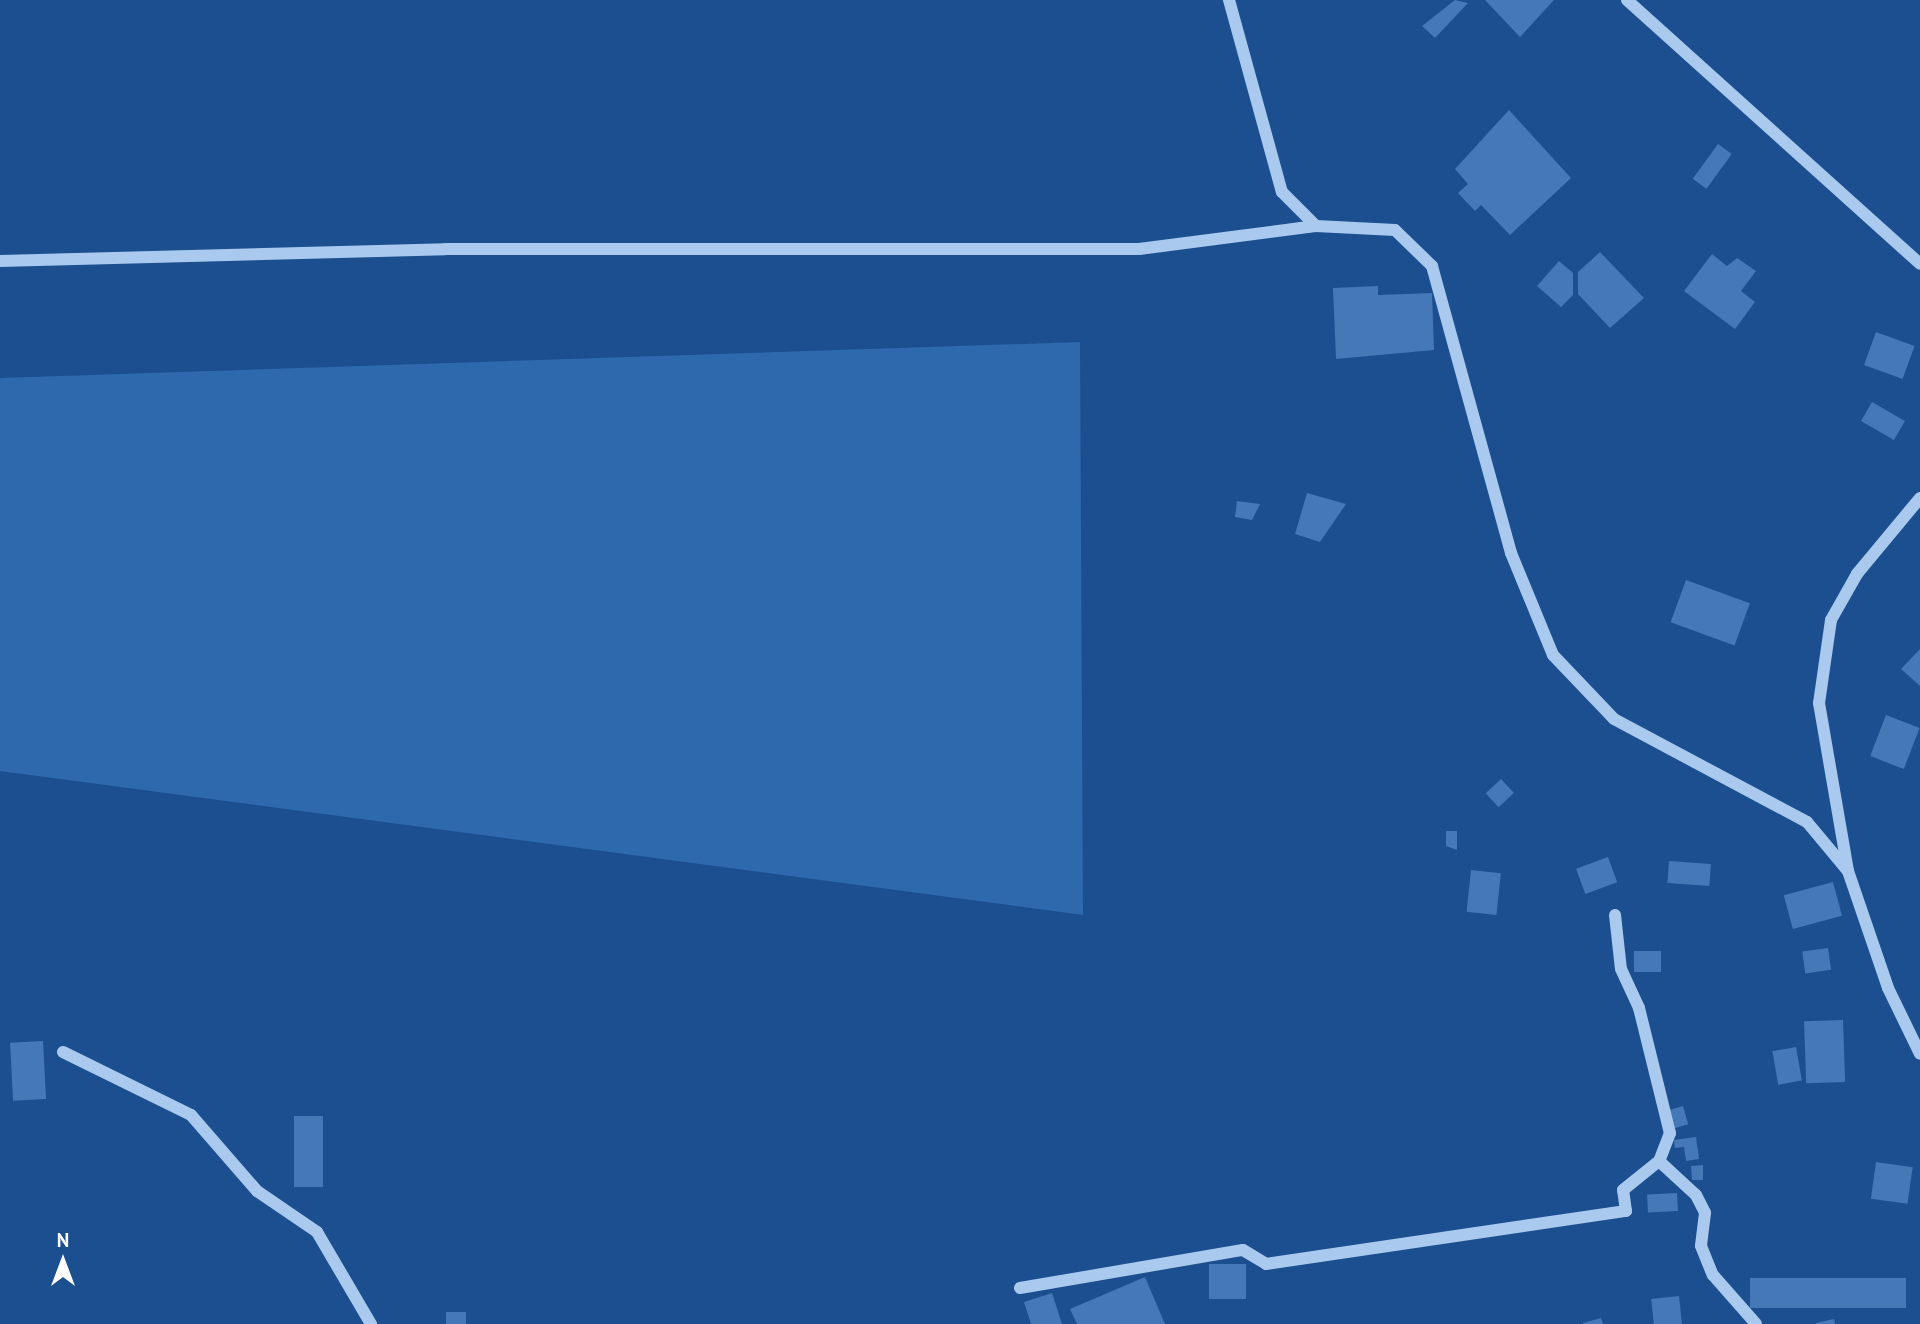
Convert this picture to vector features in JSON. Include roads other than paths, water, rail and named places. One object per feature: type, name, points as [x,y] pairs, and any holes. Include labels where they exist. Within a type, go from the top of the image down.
[{"type":"street","points":[[1229,0],[1282,192],[1316,226]]},
{"type":"street","points":[[1627,0],[1920,264]]},
{"type":"street","points":[[0,261],[445,249],[1139,249],[1316,226],[1395,230],[1432,266],[1511,553],[1553,655],[1614,719],[1807,822],[1848,871]]},
{"type":"street","points":[[1920,498],[1857,574],[1831,620],[1819,703],[1848,871],[1888,988],[1920,1054]]},
{"type":"street","points":[[1020,1288],[1243,1250],[1266,1264],[1626,1211],[1623,1190],[1658,1161],[1670,1133],[1639,1008],[1621,969],[1615,915]]},
{"type":"street","points":[[62,1052],[191,1115],[257,1191],[317,1232],[371,1324]]},
{"type":"street","points":[[1658,1161],[1696,1195],[1705,1213],[1701,1246],[1713,1275],[1756,1324]]}]
